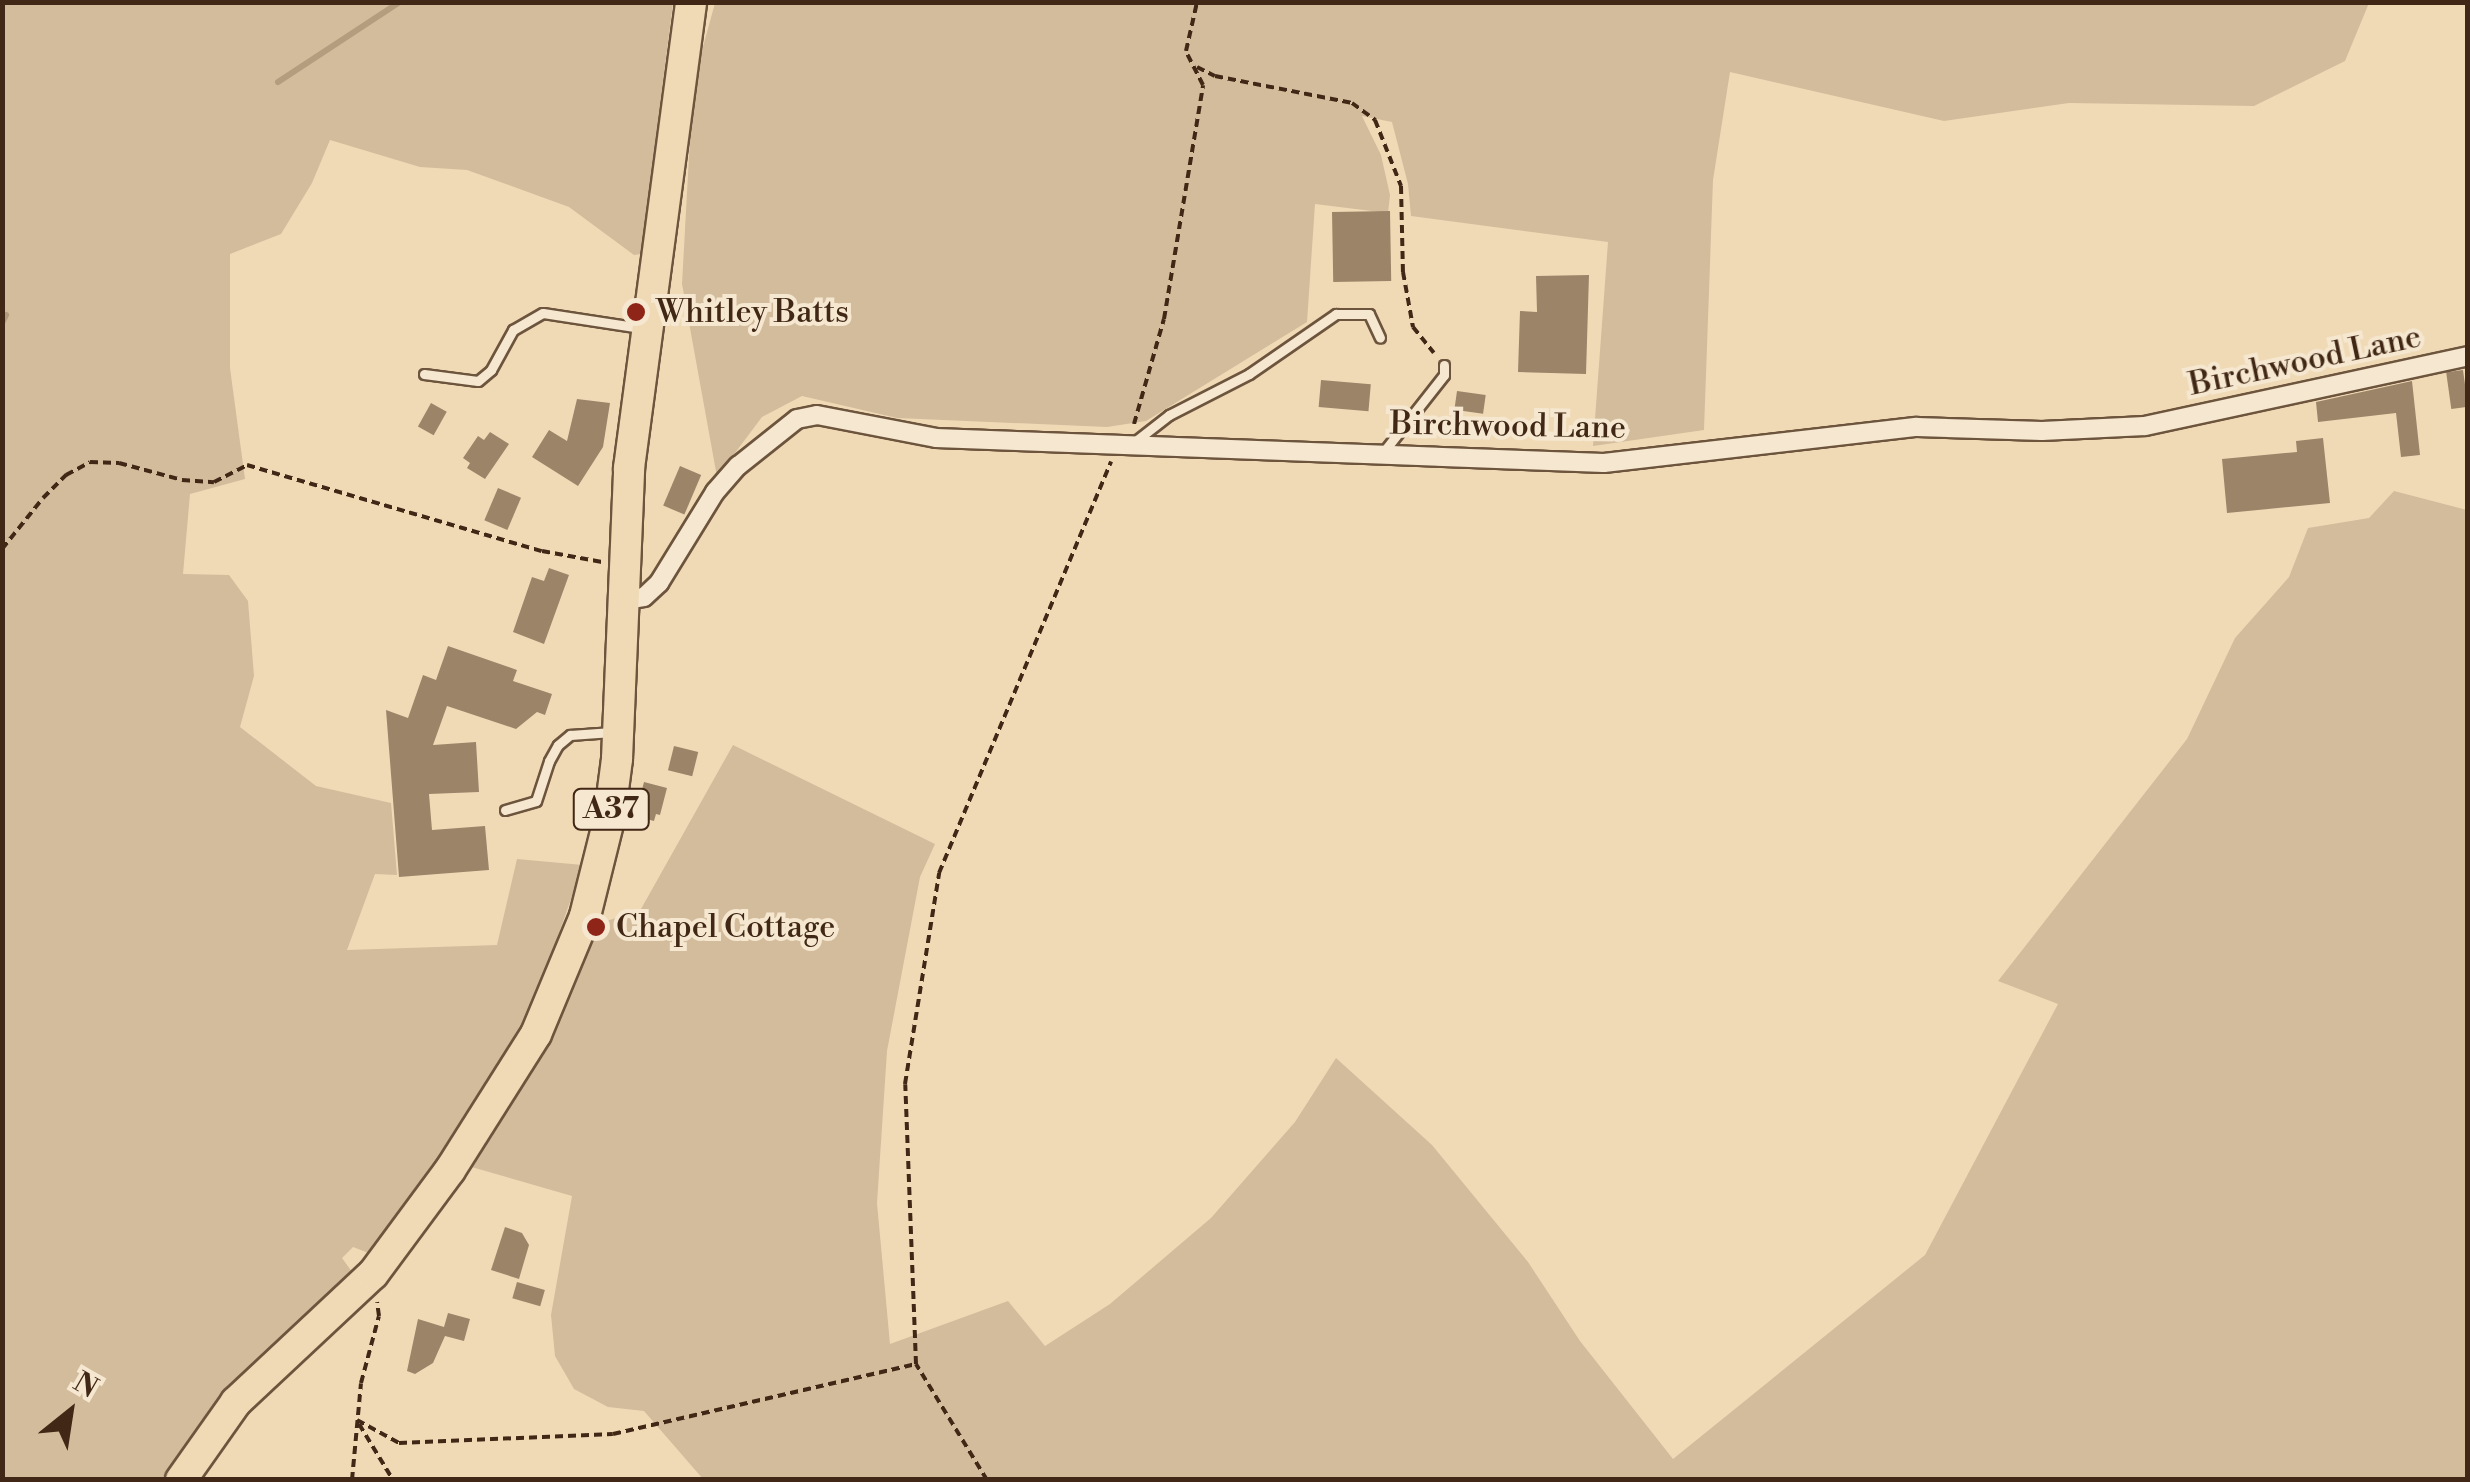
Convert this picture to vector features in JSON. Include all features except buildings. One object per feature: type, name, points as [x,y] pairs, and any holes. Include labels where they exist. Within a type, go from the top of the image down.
[{"type":"highway","name":"A37","points":[[181,1480],[236,1402],[373,1274],[474,1135],[550,1005],[595,882],[609,820],[620,732],[629,468],[691,2]]},
{"type":"street","name":"Birchwood Lane","points":[[625,600],[644,598],[658,583],[715,492],[738,466],[797,419],[818,415],[936,438],[1604,463],[1917,427],[2042,431],[2145,426],[2468,356]]},
{"type":"lane","points":[[424,374],[478,382],[491,370],[512,330],[543,313],[647,330]]},
{"type":"lane","points":[[1126,445],[1169,414],[1249,374],[1336,314],[1369,314],[1380,338]]},
{"type":"lane","points":[[1381,455],[1444,376],[1444,365]]},
{"type":"lane","points":[[505,810],[536,801],[558,744],[570,735],[620,732]]},
{"type":"path","points":[[987,1480],[916,1364],[904,1084],[938,873],[1089,508],[1126,445],[1164,318],[1203,85],[1186,51],[1197,2]]},
{"type":"path","points":[[1197,67],[1216,76],[1352,103],[1375,120],[1402,186],[1402,272],[1413,327],[1444,365]]},
{"type":"path","points":[[2,548],[66,475],[90,462],[119,463],[182,480],[214,482],[247,465],[542,551],[595,557],[610,567],[625,568]]},
{"type":"path","points":[[352,1480],[361,1383],[379,1316],[373,1274]]},
{"type":"path","points":[[357,1420],[399,1443],[613,1434],[916,1364]]},
{"type":"path","points":[[357,1420],[394,1480]]},
{"type":"shaded area","points":[[3,3],[673,3],[641,254],[634,255],[569,207],[467,170],[420,167],[330,140],[312,183],[281,234],[230,254],[230,368],[245,479],[190,494],[183,574],[229,575],[248,601],[254,676],[240,727],[316,786],[391,803],[397,875],[375,874],[347,950],[497,945],[517,859],[583,865],[535,1001],[435,1169],[371,1254],[353,1247],[342,1258],[355,1276],[230,1390],[192,1436],[166,1479],[3,1480]]},
{"type":"shaded area","points":[[715,3],[2369,3],[2345,61],[2254,106],[2069,103],[1944,121],[1730,72],[1713,180],[1704,430],[1593,446],[1608,242],[1411,216],[1408,184],[1392,122],[1362,116],[1381,155],[1390,195],[1388,213],[1315,204],[1307,322],[1146,421],[1107,427],[897,418],[802,396],[762,417],[717,477],[682,284],[693,83]]},
{"type":"shaded area","points":[[2394,491],[2467,510],[2467,1479],[703,1479],[644,1411],[608,1407],[574,1389],[555,1356],[551,1315],[572,1196],[468,1166],[550,1042],[590,927],[641,909],[733,745],[935,844],[920,877],[887,1051],[877,1203],[890,1344],[1008,1301],[1045,1346],[1110,1304],[1211,1218],[1295,1122],[1336,1058],[1432,1145],[1528,1262],[1580,1341],[1673,1459],[1925,1255],[2058,1004],[1998,981],[2187,739],[2235,638],[2289,577],[2308,528],[2369,518]]},
{"type":"waterway","points":[[278,82],[400,2]]},
{"type":"waterway","points":[[2,323],[6,315]]},
{"type":"place","name":"Whitley Batts","points":[[636,312]]},
{"type":"place","name":"Chapel Cottage","points":[[596,927]]}]
